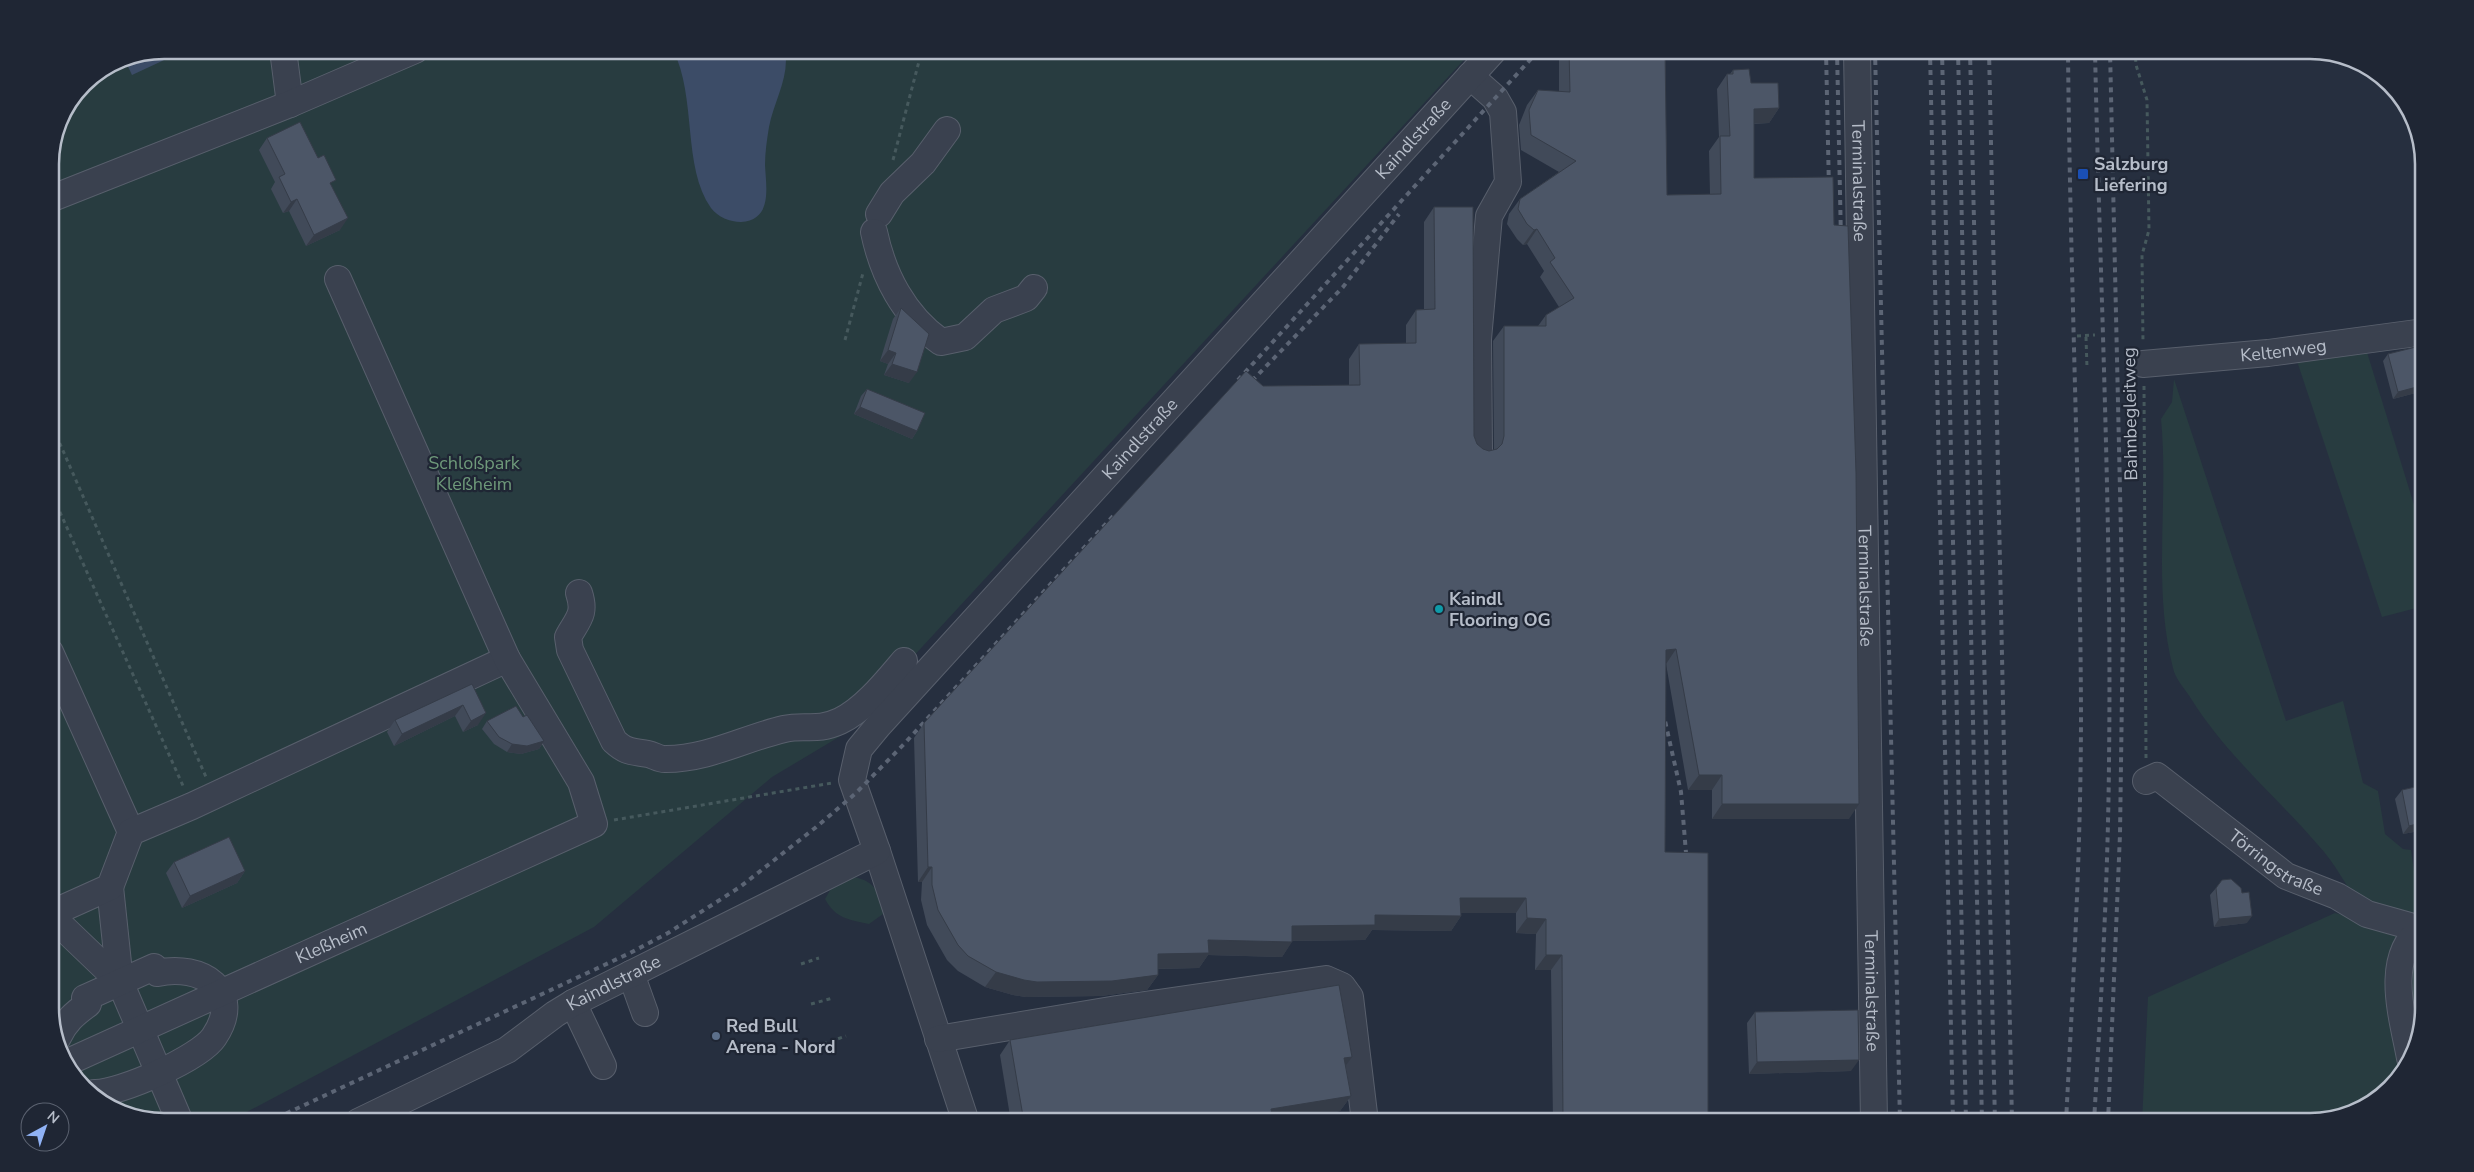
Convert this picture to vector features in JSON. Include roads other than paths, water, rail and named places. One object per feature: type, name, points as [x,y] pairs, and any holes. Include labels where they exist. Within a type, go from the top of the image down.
[{"type":"street","points":[[284,59],[290,104]]},
{"type":"street","points":[[59,195],[290,104],[394,59]]},
{"type":"street","name":"Kaindlstraße","points":[[963,1113],[852,780],[854,764],[859,749],[1486,59]]},
{"type":"street","name":"Terminalstraße","points":[[1857,59],[1874,1113]]},
{"type":"street","points":[[1470,76],[1495,98],[1503,112],[1508,182],[1489,216],[1478,339],[1479,451]]},
{"type":"street","points":[[947,130],[923,163],[892,193],[876,223],[883,268],[894,290],[924,330],[941,342],[965,337],[994,310],[1026,298],[1034,288]]},
{"type":"street","points":[[131,832],[203,801],[508,659],[338,279]]},
{"type":"street","name":"Keltenweg","points":[[2143,364],[2268,353],[2415,333]]},
{"type":"street","points":[[579,593],[583,606],[580,617],[568,637],[570,650],[614,741],[624,751],[650,754],[664,760],[709,753],[760,735],[788,728],[820,729],[842,721],[866,702],[904,661]]},
{"type":"street","name":"Kleßheim","points":[[73,1060],[594,824],[581,782],[508,659]]},
{"type":"street","points":[[59,672],[131,832],[110,887],[120,982],[176,1113]]},
{"type":"street","name":"Törringstraße","points":[[2146,781],[2157,776],[2286,876],[2337,896],[2367,914],[2415,928]]},
{"type":"street","name":"Kaindlstraße","points":[[377,1113],[507,1050],[573,1003],[692,941],[876,851]]},
{"type":"street","points":[[59,910],[110,887]]},
{"type":"street","points":[[59,923],[120,982]]},
{"type":"street","name":"Törringstraße","points":[[2408,1045],[2398,978],[2400,964],[2410,937],[2415,934]]},
{"type":"street","points":[[61,1030],[74,1014],[88,1004],[85,998],[154,967],[157,973],[172,970],[190,971],[205,976],[216,984],[224,1003],[223,1015],[213,1038],[202,1050],[158,1072],[103,1093]]},
{"type":"street","points":[[631,974],[645,1013]]},
{"type":"street","points":[[938,1039],[1127,1008],[1326,979],[1342,986],[1350,997],[1364,1113]]},
{"type":"street","points":[[573,1003],[603,1066]]},
{"type":"water","points":[[166,59],[132,75],[127,65],[130,64]]},
{"type":"water","points":[[676,59],[786,59],[783,79],[769,127],[765,160],[765,201],[763,209],[751,220],[737,222],[721,216],[711,208],[702,191],[696,173],[685,89]]},
{"type":"railway","points":[[1238,380],[1531,59]]},
{"type":"railway","points":[[1826,59],[1829,190]]},
{"type":"railway","points":[[1837,59],[1841,240]]},
{"type":"railway","points":[[1875,59],[1900,1113]]},
{"type":"railway","points":[[1930,59],[1953,1113]]},
{"type":"railway","points":[[1942,59],[1966,1113]]},
{"type":"railway","points":[[1958,59],[1982,1113]]},
{"type":"railway","points":[[1970,59],[1995,1113]]},
{"type":"railway","points":[[1989,59],[2012,1113]]},
{"type":"railway","points":[[2066,1113],[2074,969],[2081,764],[2079,547],[2068,59]]},
{"type":"railway","points":[[2095,59],[2109,583],[2109,761],[2102,987],[2095,1113]]},
{"type":"railway","points":[[2108,1113],[2120,834],[2123,623],[2110,59]]},
{"type":"railway","points":[[1245,388],[1343,287],[1399,214]]},
{"type":"railway","points":[[287,1113],[630,953],[668,933],[740,887],[856,793],[905,743],[1114,515]]},
{"type":"railway","points":[[1663,712],[1681,792],[1687,865]]},
{"type":"place","name":"Salzburg Liefering","points":[[2083,174]]},
{"type":"place","name":"Kaindl Flooring OG","points":[[1439,609]]},
{"type":"place","name":"Red Bull Arena - Nord","points":[[716,1036]]},
{"type":"park label","name":"Schloßpark Kleßheim","points":[[474,473]]}]
